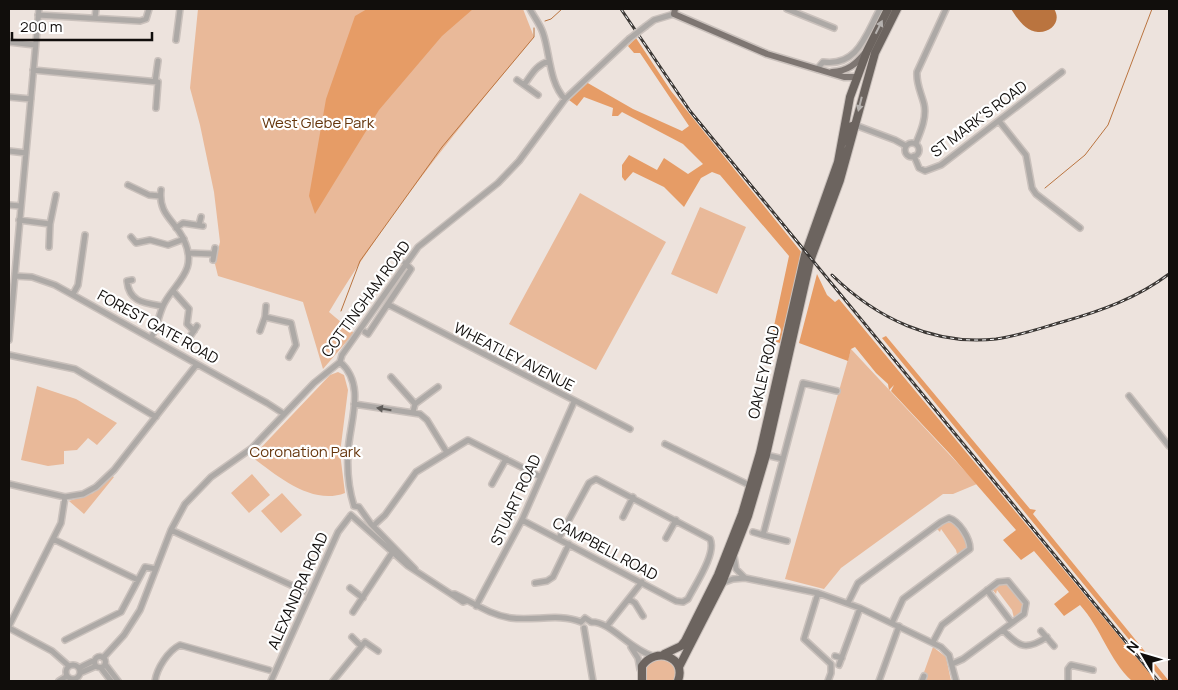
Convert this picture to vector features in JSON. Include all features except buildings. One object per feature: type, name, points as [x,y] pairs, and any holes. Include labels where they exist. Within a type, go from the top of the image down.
[{"type":"highway","points":[[871,52],[888,9]]},
{"type":"highway","points":[[871,52],[897,9]]},
{"type":"highway","name":"OAKLEY ROAD","points":[[664,654],[681,646],[699,615],[732,541],[751,486],[800,275],[834,175],[842,144],[845,114],[852,92],[857,77],[861,76],[871,52]]},
{"type":"highway","name":"OAKLEY ROAD","points":[[679,667],[722,583],[734,556],[751,507],[766,455],[810,261],[840,180],[866,83],[871,52]]},
{"type":"highway","points":[[842,144],[849,128],[855,125],[845,114]]},
{"type":"highway","points":[[641,678],[646,660],[653,656],[664,654],[671,657],[679,667],[679,680]]},
{"type":"main road","points":[[675,12],[754,50],[844,78],[857,77]]},
{"type":"main road","points":[[829,72],[848,69],[871,52]]},
{"type":"main road","points":[[844,78],[852,92]]},
{"type":"street","points":[[96,9],[96,18]]},
{"type":"street","points":[[9,340],[38,12],[140,21],[146,19],[150,9]]},
{"type":"street","points":[[179,37],[180,9]]},
{"type":"street","points":[[530,9],[542,32],[549,61],[565,99]]},
{"type":"street","points":[[787,9],[834,28]]},
{"type":"street","points":[[817,69],[824,62],[835,64],[854,55],[880,9]]},
{"type":"street","points":[[916,143],[909,143],[906,146],[907,154],[914,156],[919,149],[916,143],[924,114],[924,105],[916,82],[917,72],[946,9]]},
{"type":"street","name":"COTTINGHAM ROAD","points":[[79,670],[101,664],[124,635],[140,610],[171,530],[185,504],[197,490],[211,477],[252,448],[314,384],[340,362],[342,355],[405,263],[430,235],[473,204],[509,172],[565,99],[629,39],[654,20],[675,12]]},
{"type":"street","points":[[9,42],[35,45]]},
{"type":"street","points":[[155,82],[158,61]]},
{"type":"street","points":[[524,85],[535,68],[549,61]]},
{"type":"street","points":[[33,70],[158,82],[156,108]]},
{"type":"street","name":"ST MARK'S ROAD","points":[[914,156],[919,168],[924,171],[933,170],[1062,72]]},
{"type":"street","points":[[517,80],[538,95]]},
{"type":"street","points":[[9,97],[31,99]]},
{"type":"street","points":[[999,121],[1026,155],[1032,188],[1036,194],[1080,228]]},
{"type":"street","name":"ST MARK'S ROAD","points":[[855,125],[906,146]]},
{"type":"street","points":[[9,151],[26,152]]},
{"type":"street","points":[[128,184],[134,189],[149,195],[160,196]]},
{"type":"street","points":[[151,338],[159,324],[162,306],[182,281],[187,268],[188,253],[184,239],[161,208],[161,190]]},
{"type":"street","points":[[50,247],[50,224],[56,195]]},
{"type":"street","points":[[9,205],[20,206]]},
{"type":"street","points":[[176,228],[183,222],[201,225],[201,217]]},
{"type":"street","points":[[19,220],[50,224]]},
{"type":"street","points":[[73,294],[78,286],[85,235]]},
{"type":"street","points":[[131,237],[136,243],[150,240],[168,245],[184,239]]},
{"type":"street","points":[[188,253],[214,254]]},
{"type":"street","points":[[365,332],[368,334],[389,305],[411,269],[405,263]]},
{"type":"street","name":"FOREST GATE ROAD","points":[[14,276],[43,280],[73,294],[284,414]]},
{"type":"street","points":[[132,280],[127,280],[129,292],[133,298],[138,302],[162,306]]},
{"type":"street","points":[[173,292],[189,309],[187,324],[194,331]]},
{"type":"street","name":"WHEATLEY AVENUE","points":[[389,305],[574,402],[630,428]]},
{"type":"street","points":[[260,331],[265,317],[266,306]]},
{"type":"street","points":[[265,317],[291,323],[296,345],[289,357]]},
{"type":"street","points":[[9,355],[75,369],[156,417]]},
{"type":"street","points":[[340,362],[353,379],[354,404],[347,463],[354,506]]},
{"type":"street","points":[[9,484],[65,497],[82,494],[106,479],[197,364]]},
{"type":"street","points":[[391,377],[416,404]]},
{"type":"street","points":[[796,380],[837,391]]},
{"type":"street","points":[[764,535],[803,383]]},
{"type":"street","points":[[413,412],[416,404],[431,396],[438,387]]},
{"type":"street","points":[[1129,396],[1169,446]]},
{"type":"street","name":"STUART ROAD","points":[[476,606],[522,520],[574,402]]},
{"type":"street","points":[[354,404],[413,412],[427,420],[446,451]]},
{"type":"street","points":[[373,526],[385,515],[416,472],[446,451],[468,440],[541,477]]},
{"type":"street","points":[[665,444],[751,486]]},
{"type":"street","points":[[766,455],[783,459]]},
{"type":"street","points":[[492,484],[506,459]]},
{"type":"street","points":[[559,538],[591,480],[600,479],[676,520],[666,538]]},
{"type":"street","points":[[65,497],[61,523],[9,627],[52,651],[69,666],[79,670]]},
{"type":"street","points":[[623,517],[633,497]]},
{"type":"street","points":[[354,506],[358,506],[362,510],[373,526],[415,569]]},
{"type":"street","points":[[354,506],[350,510],[352,516],[408,566],[452,594],[458,600],[466,601],[509,618],[567,617],[581,622],[584,628],[593,681]]},
{"type":"street","points":[[352,516],[359,517],[362,510]]},
{"type":"street","name":"ALEXANDRA ROAD","points":[[271,681],[338,532],[352,516]]},
{"type":"street","points":[[848,603],[858,583],[941,522],[949,518],[954,520],[968,539],[970,549],[903,599],[892,622]]},
{"type":"street","name":"CAMPBELL ROAD","points":[[522,520],[676,601],[683,602],[688,599],[710,556],[712,546],[710,539],[676,520]]},
{"type":"street","points":[[171,530],[304,591]]},
{"type":"street","points":[[753,532],[788,541]]},
{"type":"street","points":[[53,539],[138,580]]},
{"type":"street","points":[[538,580],[553,577],[569,544]]},
{"type":"street","points":[[353,612],[392,552]]},
{"type":"street","points":[[734,556],[736,569],[745,578]]},
{"type":"street","points":[[65,640],[121,612],[145,567],[156,569]]},
{"type":"street","points":[[722,583],[733,579],[745,578],[818,593],[860,608],[933,642],[947,652],[956,681]]},
{"type":"street","points":[[933,642],[942,625],[998,582],[1008,581],[1027,606],[1026,612],[963,659],[952,664]]},
{"type":"street","points":[[607,626],[642,582]]},
{"type":"street","points":[[350,588],[363,598]]},
{"type":"street","points":[[987,590],[1012,623]]},
{"type":"street","points":[[818,593],[804,639],[832,664],[828,681]]},
{"type":"street","points":[[629,599],[635,603],[643,616]]},
{"type":"street","points":[[839,665],[860,608]]},
{"type":"street","points":[[581,622],[587,618],[590,622],[607,626],[631,646],[653,656]]},
{"type":"street","points":[[584,628],[588,627],[590,622]]},
{"type":"street","points":[[878,681],[899,626]]},
{"type":"street","points":[[1003,630],[1014,641],[1027,646],[1037,644],[1047,637]]},
{"type":"street","points":[[1041,631],[1054,646]]},
{"type":"street","points":[[352,637],[361,646]]},
{"type":"street","points":[[333,681],[365,642],[378,651]]},
{"type":"street","points":[[155,681],[159,667],[172,650],[180,645],[262,671],[269,670]]},
{"type":"street","points":[[631,646],[638,658],[641,678]]},
{"type":"street","points":[[67,676],[75,679],[79,670],[98,656],[111,681]]},
{"type":"street","points":[[835,656],[842,658]]},
{"type":"street","points":[[95,660],[118,681]]},
{"type":"street","points":[[1068,681],[1068,669],[1071,665],[1089,670]]},
{"type":"street","points":[[67,676],[66,672],[69,666]]},
{"type":"street","points":[[59,681],[67,676]]},
{"type":"green space","name":"West Glebe Park","points":[[198,9],[523,9],[534,37],[426,170],[352,275],[329,312],[354,333],[323,369],[303,302],[218,276],[215,264],[220,242],[214,192],[190,88]]},
{"type":"green space","points":[[580,193],[666,242],[596,370],[509,324]]},
{"type":"green space","points":[[700,207],[746,227],[717,294],[671,274]]},
{"type":"green space","points":[[851,349],[977,484],[953,494],[943,494],[841,568],[824,589],[785,579]]},
{"type":"green space","name":"Coronation Park","points":[[338,372],[344,375],[348,390],[340,453],[345,493],[333,496],[320,495],[295,487],[252,457],[330,375]]},
{"type":"green space","points":[[37,386],[76,399],[117,423],[97,445],[88,438],[77,450],[64,451],[64,464],[48,466],[21,460]]},
{"type":"green space","points":[[252,474],[270,495],[249,513],[231,493]]},
{"type":"green space","points":[[112,476],[114,477],[84,514],[69,501],[93,493]]},
{"type":"green space","points":[[282,493],[302,515],[281,533],[261,511]]},
{"type":"green space","points":[[947,521],[954,523],[967,541],[966,551],[958,558],[956,550],[941,529],[940,532],[936,528]]},
{"type":"green space","points":[[1004,582],[1009,584],[1024,605],[1023,611],[1014,618],[1012,610],[997,590],[996,594],[992,589]]},
{"type":"green space","points":[[933,647],[946,657],[951,681],[924,681],[923,675]]},
{"type":"green space","points":[[660,658],[668,661],[675,669],[674,681],[647,681],[646,669],[652,661]]},
{"type":"shaded area","points":[[367,9],[473,9],[442,36],[379,110],[315,214],[309,196],[326,99],[355,16]]},
{"type":"shaded area","points":[[1011,9],[1054,9],[1057,18],[1054,25],[1047,31],[1038,32],[1030,30],[1022,24]]},
{"type":"shaded area","points":[[636,38],[671,91],[802,253],[780,343],[771,340],[789,256],[720,175],[712,172],[701,178],[684,207],[664,187],[633,172],[625,181],[622,177],[622,165],[629,155],[657,170],[664,158],[688,174],[703,164],[683,144],[622,112],[618,116],[612,116],[613,108],[584,97],[577,106],[569,100],[586,82],[633,109],[682,131],[689,126],[640,53],[634,53],[628,46]]},
{"type":"shaded area","points":[[817,274],[827,295],[835,302],[839,299],[1156,681],[1132,681],[1124,673],[1080,605],[1064,616],[1054,604],[1069,592],[1034,551],[1021,560],[1003,540],[1016,530],[950,454],[891,391],[894,385],[889,390],[888,384],[876,373],[855,347],[851,349],[848,361],[799,343]]},
{"type":"shaded area","points":[[886,336],[1030,509],[1036,510],[1033,514],[1169,681],[1163,681],[882,338]]},
{"type":"waterway","points":[[545,21],[551,19],[562,9]]},
{"type":"waterway","points":[[1045,188],[1085,155],[1108,125],[1152,9]]},
{"type":"waterway","points":[[341,311],[360,261],[442,147],[534,37],[534,28]]},
{"type":"railway","points":[[621,9],[690,111],[1158,681]]},
{"type":"railway","points":[[832,275],[867,304],[907,326],[950,338],[973,340],[1013,336],[1091,313],[1131,297],[1169,274]]}]
